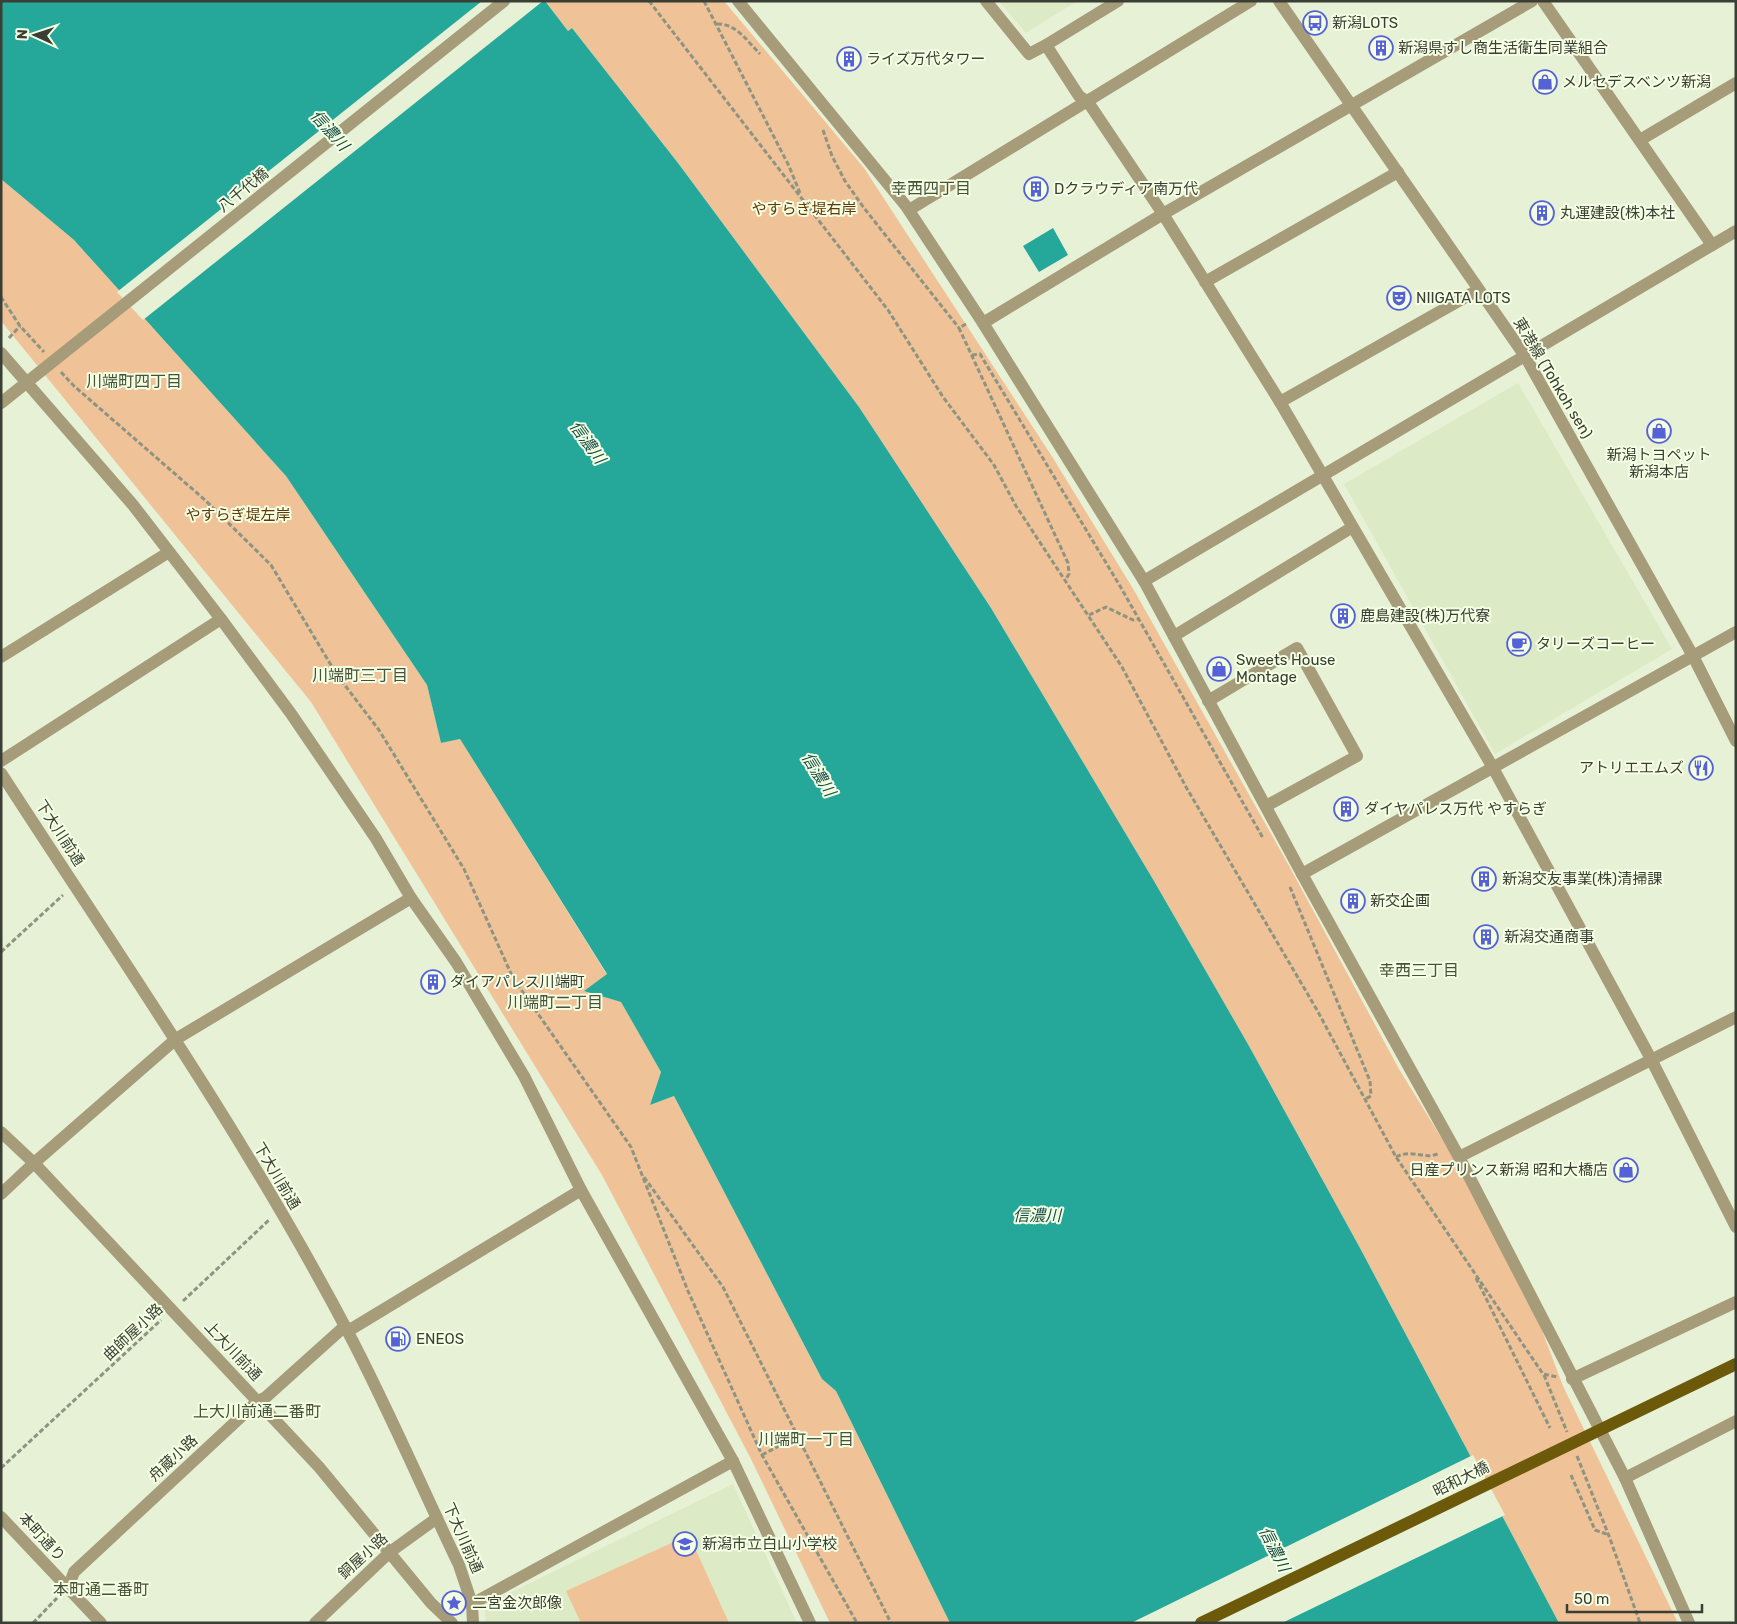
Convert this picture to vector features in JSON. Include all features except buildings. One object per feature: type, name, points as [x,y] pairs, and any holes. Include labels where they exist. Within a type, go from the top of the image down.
[{"type":"main road","name":"昭和大橋","points":[[1201,1623],[1736,1364]]},
{"type":"street","name":"八千代橋","points":[[1,404],[504,1]]},
{"type":"street","points":[[738,1],[909,210],[981,319],[1144,581],[1302,874],[1459,1156],[1572,1379],[1625,1478],[1689,1623]]},
{"type":"street","points":[[986,1],[1029,54],[1118,1]]},
{"type":"street","points":[[909,210],[1251,1]]},
{"type":"street","name":"東港線 (Tohkoh sen)","points":[[1279,1],[1524,356],[1693,656],[1736,741]]},
{"type":"street","points":[[981,319],[1532,1]]},
{"type":"street","points":[[1543,1],[1712,245]]},
{"type":"street","points":[[1046,45],[1079,96],[1088,102],[1163,214],[1280,402],[1351,528],[1492,766],[1652,1059],[1736,1227]]},
{"type":"street","points":[[1640,140],[1736,83]]},
{"type":"street","points":[[1205,282],[1398,172]]},
{"type":"street","points":[[1144,581],[1322,474],[1736,231]]},
{"type":"street","points":[[1280,402],[1478,290]]},
{"type":"street","points":[[1,353],[133,505],[221,619],[292,715],[358,812],[411,898],[456,962],[524,1076],[581,1190],[733,1461],[810,1623]]},
{"type":"street","points":[[1174,636],[1351,528]]},
{"type":"street","points":[[1,657],[169,552]]},
{"type":"street","points":[[1,761],[221,619]]},
{"type":"street","points":[[1302,874],[1492,766],[1736,632]]},
{"type":"street","points":[[1208,701],[1297,648],[1357,756],[1266,806]]},
{"type":"street","name":"下大川前通","points":[[3,779],[176,1039],[279,1211],[346,1329],[459,1565],[472,1604],[473,1623]]},
{"type":"street","points":[[1,1194],[176,1039],[411,898]]},
{"type":"street","points":[[1459,1156],[1736,1017]]},
{"type":"street","name":"上大川前通","points":[[1,1132],[34,1163],[320,1467],[431,1603],[452,1623]]},
{"type":"street","name":"舟蔵小路","points":[[68,1588],[74,1572],[258,1401],[266,1397],[346,1329],[581,1190]]},
{"type":"street","points":[[1572,1379],[1736,1302]]},
{"type":"street","points":[[1625,1478],[1736,1421]]},
{"type":"street","points":[[472,1604],[733,1461]]},
{"type":"street","name":"本町通り","points":[[1,1517],[101,1623]]},
{"type":"street","name":"銅屋小路","points":[[315,1623],[390,1552],[437,1518]]},
{"type":"path","points":[[649,1],[802,196],[888,310],[943,397],[994,465],[1016,506],[1122,667],[1186,787],[1317,1010],[1396,1157],[1543,1374],[1569,1437]]},
{"type":"path","points":[[704,1],[789,166],[802,196]]},
{"type":"path","points":[[717,24],[725,24],[739,31],[762,57]]},
{"type":"path","points":[[821,127],[845,181],[959,328],[1068,563],[1066,580]]},
{"type":"path","points":[[1,297],[20,326],[47,356]]},
{"type":"path","points":[[959,328],[981,319]]},
{"type":"path","points":[[9,338],[20,326]]},
{"type":"path","points":[[972,355],[980,354],[983,358],[1139,619],[1266,842]]},
{"type":"path","points":[[60,371],[74,386],[205,500],[270,565],[337,675],[380,730],[464,869],[513,978],[631,1147],[688,1291],[762,1455],[857,1623]]},
{"type":"path","points":[[1089,615],[1106,607],[1133,620],[1139,619]]},
{"type":"path","points":[[1,952],[74,884]]},
{"type":"path","points":[[1289,885],[1370,1081],[1371,1096],[1365,1099]]},
{"type":"path","points":[[1396,1157],[1405,1152],[1432,1156],[1442,1151]]},
{"type":"path","points":[[641,1172],[723,1287],[891,1623]]},
{"type":"path","name":"曲師屋小路","points":[[1,1468],[279,1211]]},
{"type":"path","points":[[1470,1267],[1550,1428]]},
{"type":"path","points":[[1543,1374],[1572,1379]]},
{"type":"path","points":[[762,1455],[798,1436]]},
{"type":"path","points":[[1576,1455],[1609,1536],[1640,1623]]},
{"type":"path","points":[[1571,1475],[1595,1530],[1609,1536]]},
{"type":"path","points":[[33,1623],[68,1588]]},
{"type":"shaded area","points":[[999,1],[1077,1],[1026,33]]},
{"type":"shaded area","points":[[1518,383],[1672,649],[1495,754],[1344,484]]},
{"type":"shaded area","name":"新潟市立白山小学校","points":[[733,1484],[797,1623],[486,1623],[485,1612],[487,1604]]},
{"type":"green space","name":"やすらぎ堤右岸","points":[[545,1],[724,1],[864,168],[1053,458],[1135,592],[1288,864],[1399,1069],[1447,1147],[1535,1312],[1563,1386],[1678,1623],[1559,1623],[1360,1248],[1249,1046],[1154,881],[991,608],[859,407],[678,163],[572,28],[568,31]]},
{"type":"green space","name":"やすらぎ堤左岸","points":[[1,179],[74,240],[286,476],[427,685],[441,743],[460,739],[607,975],[584,991],[621,1002],[661,1072],[650,1105],[674,1096],[822,1379],[836,1391],[950,1623],[830,1623],[751,1459],[602,1175],[311,702],[1,321]]},
{"type":"green space","points":[[689,1535],[729,1623],[581,1623],[566,1591]]},
{"type":"water","name":"信濃川","points":[[1,1],[545,1],[568,31],[572,28],[678,163],[859,407],[991,608],[1154,881],[1249,1046],[1360,1248],[1559,1623],[950,1623],[836,1391],[822,1379],[674,1096],[650,1105],[661,1072],[621,1002],[584,991],[607,974],[460,739],[441,743],[427,685],[286,476],[74,240],[1,179]]},
{"type":"water","points":[[1053,228],[1068,255],[1039,272],[1023,246]]},
{"type":"pier","points":[[482,1],[543,1],[143,320],[117,292]]},
{"type":"pier","points":[[1473,1455],[1505,1515],[1282,1623],[1131,1623]]},
{"type":"place","name":"新潟LOTS","points":[[1315,23]]},
{"type":"place","name":"新潟県すし商生活衛生同業組合","points":[[1381,48]]},
{"type":"place","name":"ライズ万代タワー","points":[[849,59]]},
{"type":"place","name":"メルセデスベンツ新潟","points":[[1545,82]]},
{"type":"place","name":"Dクラウディア南万代","points":[[1036,189]]},
{"type":"place","name":"丸運建設(株)本社","points":[[1542,213]]},
{"type":"place","name":"NIIGATA LOTS","points":[[1399,298]]},
{"type":"place","name":"新潟トヨペット 新潟本店","points":[[1659,431]]},
{"type":"place","name":"鹿島建設(株)万代寮","points":[[1343,616]]},
{"type":"place","name":"タリーズコーヒー","points":[[1519,644]]},
{"type":"place","name":"Sweets House Montage","points":[[1219,669]]},
{"type":"place","name":"アトリエエムズ","points":[[1701,768]]},
{"type":"place","name":"ダイヤパレス万代 やすらぎ","points":[[1346,809]]},
{"type":"place","name":"新潟交友事業(株)清掃課","points":[[1484,879]]},
{"type":"place","name":"新交企画","points":[[1353,901]]},
{"type":"place","name":"新潟交通商事","points":[[1486,937]]},
{"type":"place","name":"ダイアパレス川端町","points":[[433,982]]},
{"type":"place","name":"日産プリンス新潟 昭和大橋店","points":[[1626,1170]]},
{"type":"place","name":"ENEOS","points":[[398,1339]]},
{"type":"place","name":"新潟市立白山小学校","points":[[685,1544]]},
{"type":"place","name":"二宮金次郎像","points":[[454,1603]]},
{"type":"district","name":"幸西四丁目","points":[[931,188]]},
{"type":"district","name":"川端町四丁目","points":[[134,381]]},
{"type":"district","name":"川端町三丁目","points":[[360,675]]},
{"type":"district","name":"幸西三丁目","points":[[1419,970]]},
{"type":"district","name":"川端町二丁目","points":[[555,1002]]},
{"type":"district","name":"上大川前通二番町","points":[[257,1411]]},
{"type":"district","name":"川端町一丁目","points":[[806,1439]]},
{"type":"district","name":"本町通二番町","points":[[101,1589]]}]
